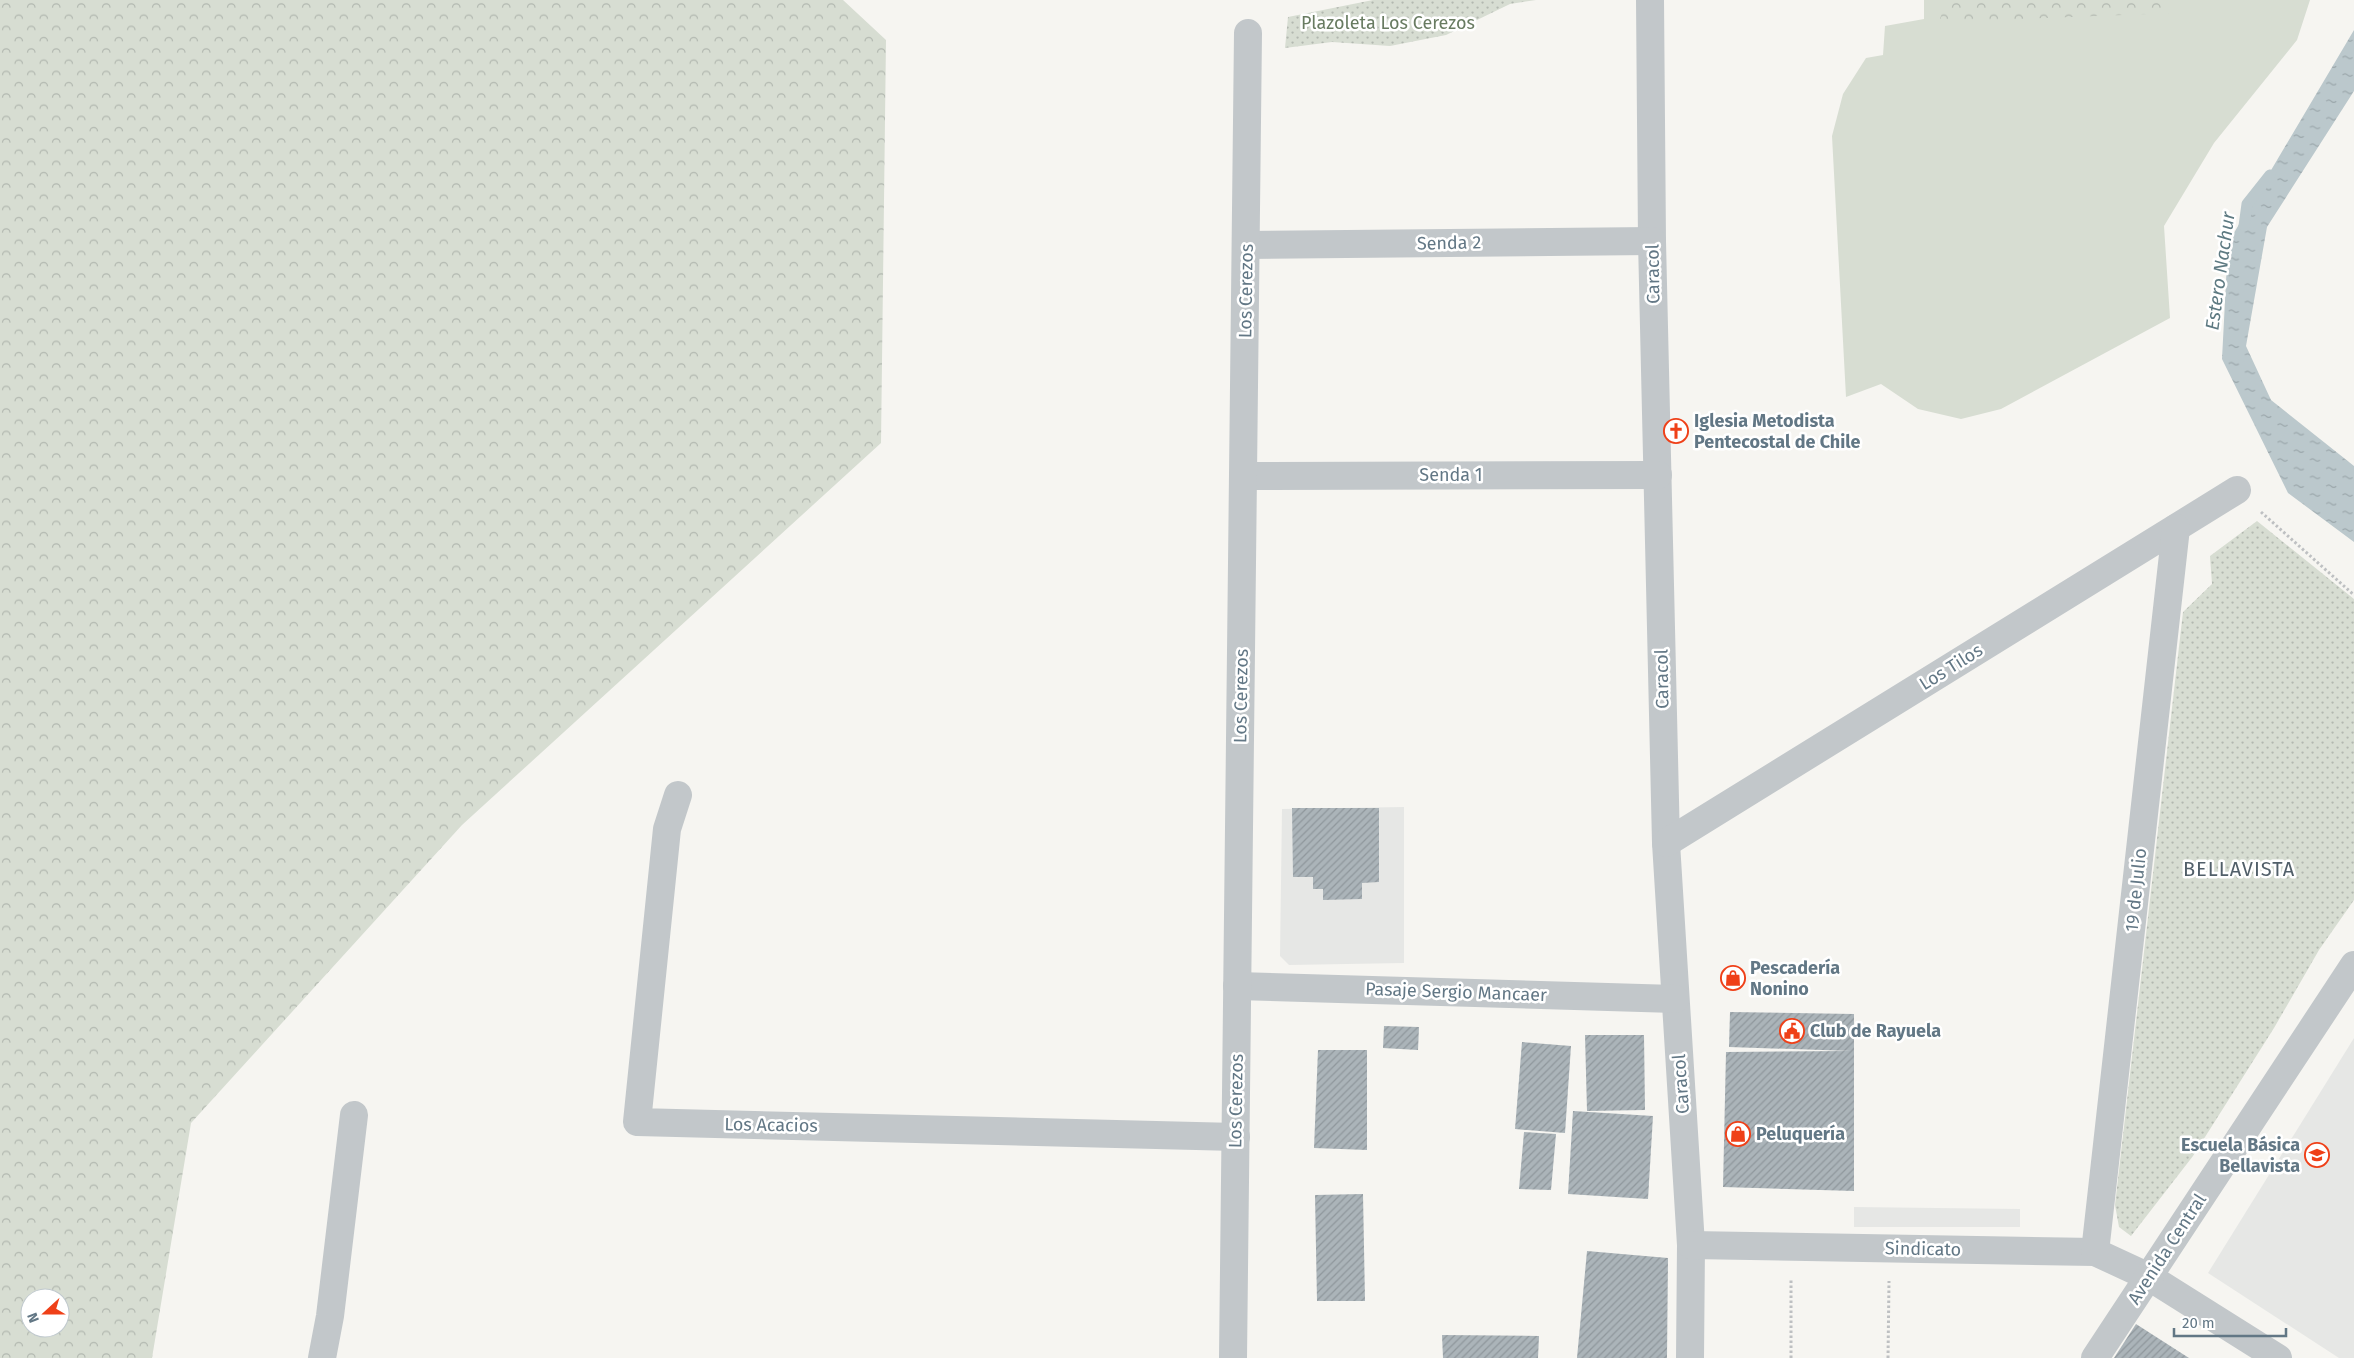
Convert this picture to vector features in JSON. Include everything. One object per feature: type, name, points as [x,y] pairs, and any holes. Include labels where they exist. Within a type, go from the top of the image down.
[{"type":"street","name":"Caracol","points":[[1650,0],[1652,241],[1666,844],[1691,1245],[1690,1358]]},
{"type":"street","name":"Los Cerezos","points":[[1233,1358],[1248,33]]},
{"type":"street","name":"Senda 2","points":[[1246,245],[1652,241]]},
{"type":"street","name":"Senda 1","points":[[1244,476],[1658,475]]},
{"type":"street","name":"Los Tilos","points":[[1666,844],[2237,490]]},
{"type":"street","name":"19 de Julio","points":[[2095,1252],[2176,528]]},
{"type":"street","name":"Los Acacios","points":[[678,795],[667,829],[637,1122],[1236,1136]]},
{"type":"street","name":"Avenida Central","points":[[2094,1358],[2354,965]]},
{"type":"street","name":"Pasaje Sergio Mancaer","points":[[1237,986],[1676,999]]},
{"type":"street","points":[[322,1358],[330,1316],[354,1115]]},
{"type":"street","name":"Sindicato","points":[[1691,1245],[2095,1252],[2149,1277],[2278,1358]]},
{"type":"path","points":[[2237,490],[2354,595]]},
{"type":"path","points":[[1888,1358],[1889,1248]]},
{"type":"path","points":[[1791,1280],[1791,1358]]},
{"type":"shaded area","points":[[1404,807],[1404,963],[1289,965],[1280,956],[1282,809]]},
{"type":"shaded area","name":"Escuela Básica Bellavista","points":[[2354,1038],[2354,1358],[2339,1358],[2208,1273]]},
{"type":"shaded area","points":[[1854,1207],[2020,1209],[2020,1227],[1854,1227]]},
{"type":"green space","points":[[0,0],[843,0],[886,40],[881,443],[462,825],[191,1123],[152,1358],[0,1358]]},
{"type":"green space","name":"Plazoleta Los Cerezos","points":[[1373,0],[1536,0],[1510,4],[1446,35],[1390,46],[1332,42],[1285,48],[1288,17]]},
{"type":"green space","points":[[1924,0],[2310,0],[2297,40],[2214,143],[2164,226],[2170,318],[2001,409],[1961,419],[1918,409],[1881,384],[1846,397],[1832,136],[1843,94],[1866,58],[1883,55],[1885,26],[1924,19]]},
{"type":"green space","points":[[1946,0],[2175,0],[2176,13],[1993,20],[1940,19]]},
{"type":"green space","points":[[2257,521],[2354,599],[2354,900],[2319,950],[2274,1028],[2193,1156],[2131,1236],[2119,1227],[2115,1205],[2183,612],[2212,584],[2210,556]]},
{"type":"water","points":[[2354,30],[2354,91],[2267,227],[2246,346],[2271,400],[2354,466],[2354,542],[2288,493],[2222,359],[2228,243]]},
{"type":"building","points":[[1292,808],[1379,808],[1379,882],[1362,883],[1362,899],[1323,900],[1323,889],[1313,889],[1313,877],[1293,877]]},
{"type":"building","points":[[1730,1012],[1854,1014],[1854,1191],[1723,1187],[1726,1052],[1851,1051],[1729,1047]]},
{"type":"building","points":[[1384,1026],[1419,1027],[1418,1050],[1383,1048]]},
{"type":"building","points":[[1585,1035],[1644,1035],[1645,1110],[1587,1111]]},
{"type":"building","points":[[1522,1042],[1571,1046],[1565,1133],[1515,1129]]},
{"type":"building","points":[[1318,1050],[1367,1050],[1367,1150],[1314,1148]]},
{"type":"building","points":[[1573,1111],[1653,1116],[1648,1199],[1568,1194]]},
{"type":"building","points":[[1524,1132],[1556,1134],[1551,1190],[1519,1189]]},
{"type":"building","points":[[1363,1194],[1365,1301],[1317,1301],[1315,1195]]},
{"type":"building","points":[[1587,1251],[1668,1258],[1667,1358],[1577,1358]]},
{"type":"building","points":[[2136,1324],[2189,1358],[2114,1358]]},
{"type":"building","points":[[1442,1335],[1539,1336],[1538,1358],[1443,1358]]},
{"type":"waterway","name":"Estero Nachur","points":[[2244,226],[2247,204],[2270,175]]},
{"type":"place","name":"Iglesia Metodista Pentecostal de Chile","points":[[1676,431]]},
{"type":"place","name":"Pescadería Nonino","points":[[1733,978]]},
{"type":"place","name":"Club de Rayuela","points":[[1792,1031]]},
{"type":"place","name":"Peluquería","points":[[1738,1134]]},
{"type":"place","name":"Escuela Básica Bellavista","points":[[2317,1155]]},
{"type":"district","name":"BELLAVISTA","points":[[2239,869]]}]
